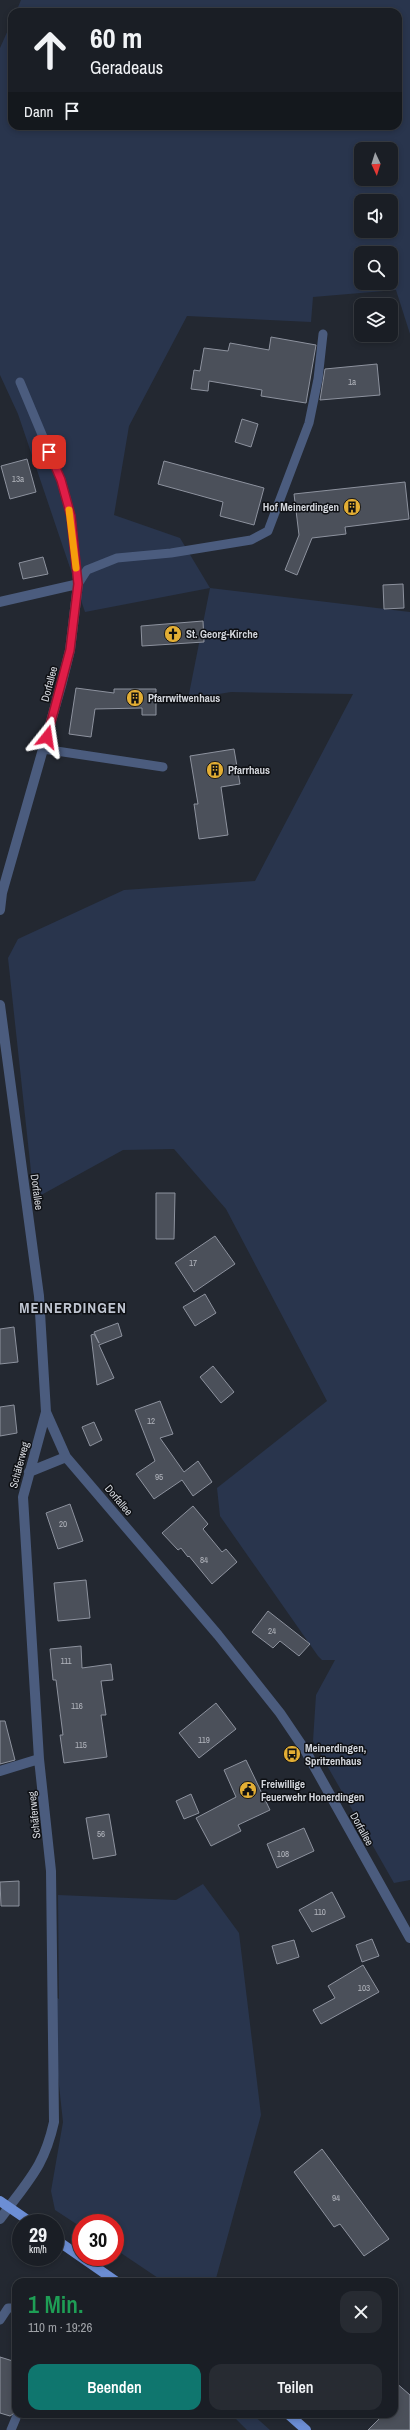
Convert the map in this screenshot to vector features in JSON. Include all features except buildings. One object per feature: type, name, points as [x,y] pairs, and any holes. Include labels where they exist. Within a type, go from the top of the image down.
[{"type":"main road","points":[[0,2201],[19,2214]]},
{"type":"main road","points":[[64,2245],[110,2278]]},
{"type":"main road","points":[[292,2418],[306,2430]]},
{"type":"street","points":[[0,602],[78,584]]},
{"type":"street","name":"Dorfallee","points":[[0,910],[2,893],[44,749],[70,650],[78,584]]},
{"type":"street","name":"Dorfallee","points":[[0,1005],[39,1296],[46,1412],[66,1457],[218,1635],[280,1713],[305,1750],[410,1938]]},
{"type":"street","name":"Schäferweg","points":[[0,2219],[37,2170],[48,2147],[54,2122],[51,1871],[39,1758],[23,1497],[46,1412]]},
{"type":"street","points":[[29,1472],[66,1457]]},
{"type":"street","points":[[0,1771],[39,1758]]},
{"type":"lane","points":[[78,584],[87,570],[117,558],[171,553],[251,540],[268,531],[309,423],[318,379],[323,334]]},
{"type":"lane","points":[[20,382],[61,480],[71,516],[78,584]]},
{"type":"lane","points":[[44,749],[163,767]]},
{"type":"lane","points":[[0,2320],[8,2308],[12,2308]]},
{"type":"lane","points":[[11,2430],[16,2418]]},
{"type":"shaded area","points":[[21,0],[410,0],[410,334],[396,290],[313,297],[311,322],[187,316],[129,426],[114,515],[180,538],[210,588],[85,612],[18,414],[0,375],[0,48],[8,30],[8,130],[402,130],[402,8],[18,8]]},
{"type":"shaded area","points":[[210,588],[410,612],[410,1880],[394,1883],[313,1741],[316,1695],[335,1660],[322,1660],[318,1656],[220,1516],[217,1488],[327,1401],[226,1209],[174,1149],[123,1150],[34,1199],[8,958],[18,939],[124,890],[255,881],[353,694],[231,692],[188,699]]},
{"type":"shaded area","points":[[203,1884],[239,1933],[261,2115],[216,2278],[158,2278],[124,2255],[124,2214],[72,2214],[72,2221],[64,2216],[64,2214],[55,2210],[51,2191],[63,2122],[49,1993],[59,1999],[58,1895],[176,1900]]},
{"type":"shaded area","points":[[235,2418],[256,2418],[270,2430],[247,2430]]},
{"type":"slow traffic","points":[[69,510],[71,516],[76,568]]},
{"type":"place","name":"Hof Meinerdingen","points":[[352,507]]},
{"type":"place","name":"St. Georg-Kirche","points":[[173,634]]},
{"type":"place","name":"Pfarrwitwenhaus","points":[[135,698]]},
{"type":"place","name":"Pfarrhaus","points":[[215,770]]},
{"type":"place","name":"Meinerdingen, Spritzenhaus","points":[[292,1754]]},
{"type":"place","name":"Freiwillige Feuerwehr Honerdingen","points":[[248,1790]]},
{"type":"district","name":"MEINERDINGEN","points":[[73,1308]]},
{"type":"route","points":[[47,737],[70,650],[78,584],[71,516],[61,480],[49,452]]}]
